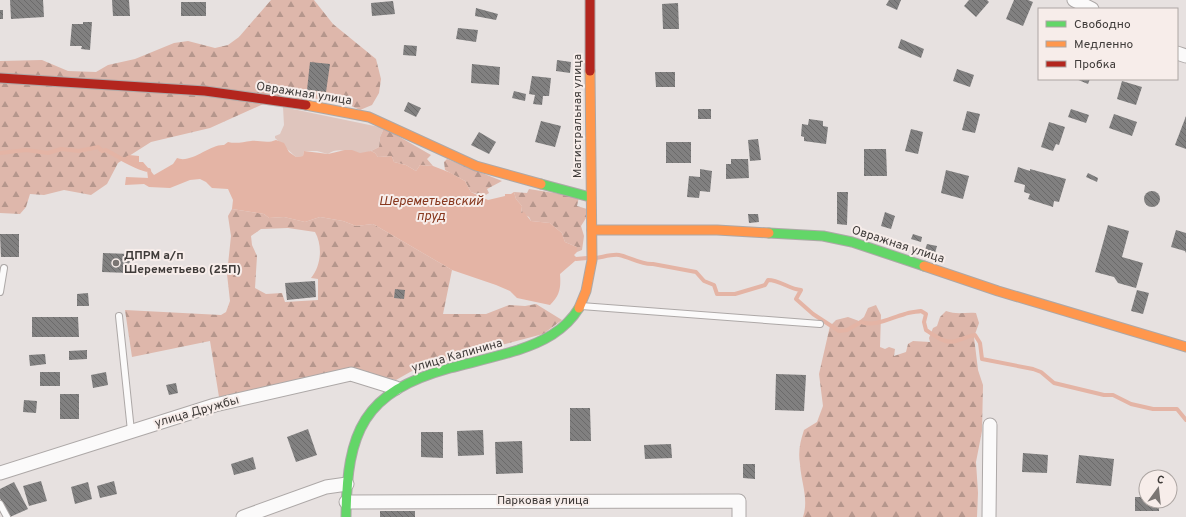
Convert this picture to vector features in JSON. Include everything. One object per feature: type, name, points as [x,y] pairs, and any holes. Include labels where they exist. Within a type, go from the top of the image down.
[{"type":"street","name":"Магистральная улица","points":[[590,0],[590,197],[592,231]]},
{"type":"street","points":[[1074,0],[1090,8]]},
{"type":"street","name":"Овражная улица","points":[[0,78],[205,92],[293,103],[369,117],[476,166],[590,197]]},
{"type":"street","name":"Овражная улица","points":[[592,231],[717,230],[824,236],[852,242],[998,291],[1186,347]]},
{"type":"street","name":"улица Калинина","points":[[346,517],[347,484],[353,446],[365,418],[375,406],[396,388],[443,370],[515,352],[547,339],[568,323],[580,306],[593,258],[592,231]]},
{"type":"street","name":"улица Дружбы","points":[[0,473],[215,405],[351,374],[396,388]]},
{"type":"street","points":[[989,517],[990,425]]},
{"type":"street","points":[[243,517],[326,487],[347,484]]},
{"type":"street","name":"Парковая улица","points":[[346,502],[739,501],[739,517]]},
{"type":"lane","points":[[0,292],[4,268]]},
{"type":"lane","points":[[580,306],[820,324]]},
{"type":"lane","points":[[119,316],[132,432]]},
{"type":"lane","points":[[0,504],[7,517]]},
{"type":"shaded area","points":[[283,107],[384,128],[380,137],[379,147],[365,153],[356,153],[344,150],[336,150],[328,154],[317,151],[304,151],[303,156],[296,157],[275,138],[275,136],[280,134],[284,125]]},
{"type":"green space","points":[[271,0],[314,0],[333,24],[376,59],[381,79],[379,93],[372,105],[360,110],[345,103],[311,98],[298,104],[290,92],[210,128],[151,142],[118,163],[107,184],[91,195],[64,190],[44,195],[30,194],[26,207],[20,214],[0,213],[0,61],[42,60],[68,71],[96,72],[108,65],[135,59],[174,43],[188,41],[215,48],[228,45],[239,37]]},
{"type":"green space","points":[[384,128],[431,155],[427,159],[433,166],[420,165],[416,171],[406,165],[394,162],[392,156],[378,157],[371,151],[379,147],[380,137]]},
{"type":"green space","points":[[447,159],[502,181],[487,189],[489,193],[484,196],[471,192],[465,181],[445,170],[444,162]]},
{"type":"green space","points":[[529,189],[579,197],[577,206],[587,209],[586,218],[581,226],[584,236],[582,250],[577,252],[577,247],[565,242],[562,233],[550,223],[531,221],[529,217],[521,213],[522,206],[516,199],[514,192],[527,193]]},
{"type":"green space","points":[[232,209],[264,214],[269,218],[284,217],[305,222],[320,217],[343,221],[356,226],[373,224],[452,270],[443,314],[486,314],[509,305],[525,306],[536,304],[562,320],[543,334],[419,367],[396,380],[350,369],[219,397],[210,341],[132,357],[125,310],[221,315],[226,312],[230,301],[227,274],[231,236],[228,216]],"holes":[[[288,228],[315,232],[318,238],[320,256],[317,268],[311,278],[318,279],[318,300],[285,302],[282,293],[266,294],[255,288],[257,256],[252,245],[251,236],[261,229]]]},
{"type":"green space","points":[[876,305],[881,315],[880,347],[885,349],[889,347],[895,349],[894,356],[906,352],[908,344],[913,341],[930,342],[929,338],[933,328],[937,326],[940,317],[946,311],[957,313],[976,313],[979,323],[974,337],[978,370],[983,385],[982,431],[976,462],[978,493],[977,517],[803,517],[805,510],[805,497],[799,460],[801,439],[804,430],[817,422],[823,406],[819,374],[830,326],[836,320],[848,317],[859,321],[864,317],[868,308]]},
{"type":"water","name":"Шереметьевский пруд","points":[[276,140],[284,143],[289,152],[296,157],[303,156],[304,151],[328,154],[345,150],[352,150],[360,153],[371,151],[378,157],[392,156],[394,162],[406,165],[416,171],[420,165],[433,166],[451,173],[465,181],[471,192],[488,200],[514,192],[516,199],[522,206],[521,213],[524,212],[531,221],[550,223],[562,233],[565,242],[577,247],[577,252],[574,255],[576,257],[575,261],[560,274],[559,291],[556,298],[550,305],[517,298],[510,291],[452,270],[373,224],[356,226],[343,221],[320,217],[305,222],[284,217],[269,218],[264,214],[232,209],[233,200],[228,189],[212,188],[200,179],[190,180],[170,188],[149,187],[144,184],[125,185],[126,177],[149,178],[148,170],[122,159],[129,155],[139,156],[139,162],[143,162],[154,175],[173,164],[177,158],[188,158],[213,147],[224,145],[228,142],[269,142]]},
{"type":"building","points":[[10,0],[43,0],[44,17],[11,19]]},
{"type":"building","points":[[112,0],[129,0],[130,16],[113,16]]},
{"type":"building","points":[[889,0],[901,0],[897,10],[886,5]]},
{"type":"building","points":[[969,0],[987,0],[989,2],[976,17],[964,6]]},
{"type":"building","points":[[1014,0],[1028,0],[1033,2],[1023,26],[1006,19]]},
{"type":"building","points":[[393,1],[395,14],[372,16],[371,3]]},
{"type":"building","points":[[181,2],[206,2],[206,16],[181,16]]},
{"type":"building","points":[[678,3],[679,29],[663,29],[662,4]]},
{"type":"building","points":[[476,8],[498,14],[496,20],[475,16]]},
{"type":"building","points":[[0,10],[3,10],[3,19],[0,19]]},
{"type":"building","points":[[83,22],[92,22],[90,50],[81,49],[82,46],[70,46],[72,24],[83,24]]},
{"type":"building","points":[[458,28],[478,30],[476,42],[456,39]]},
{"type":"building","points":[[901,39],[924,49],[921,58],[898,48]]},
{"type":"building","points":[[404,45],[417,46],[416,56],[403,55]]},
{"type":"building","points":[[557,60],[571,62],[570,73],[556,71]]},
{"type":"building","points":[[310,62],[330,64],[326,92],[307,90]]},
{"type":"building","points":[[472,64],[500,67],[499,85],[471,83]]},
{"type":"building","points":[[957,69],[974,75],[970,87],[953,81]]},
{"type":"building","points":[[655,72],[675,72],[675,87],[656,87]]},
{"type":"building","points":[[532,76],[551,78],[549,96],[543,96],[542,105],[533,104],[535,95],[529,94]]},
{"type":"building","points":[[1078,80],[1090,80],[1088,84]]},
{"type":"building","points":[[1122,81],[1142,87],[1136,105],[1117,99]]},
{"type":"building","points":[[514,91],[526,94],[525,101],[512,98]]},
{"type":"building","points":[[408,102],[421,108],[416,117],[404,111]]},
{"type":"building","points":[[698,109],[711,109],[711,119],[698,119]]},
{"type":"building","points":[[1071,109],[1089,115],[1086,123],[1068,117]]},
{"type":"building","points":[[967,111],[980,114],[975,133],[962,130]]},
{"type":"building","points":[[1114,114],[1137,122],[1132,136],[1109,128]]},
{"type":"building","points":[[1186,116],[1186,149],[1175,145]]},
{"type":"building","points":[[809,119],[823,121],[823,126],[828,127],[826,144],[804,141],[804,137],[801,136],[802,124],[808,125]]},
{"type":"building","points":[[541,121],[561,126],[555,147],[535,142]]},
{"type":"building","points":[[1049,122],[1065,127],[1059,145],[1056,144],[1053,151],[1041,147]]},
{"type":"building","points":[[911,129],[923,132],[918,154],[905,151]]},
{"type":"building","points":[[479,132],[496,142],[489,154],[471,145]]},
{"type":"building","points":[[758,139],[761,160],[750,161],[748,140]]},
{"type":"building","points":[[666,142],[691,142],[691,163],[666,163]]},
{"type":"building","points":[[864,149],[886,149],[887,176],[864,176]]},
{"type":"building","points":[[731,159],[748,159],[749,178],[726,179],[726,164],[731,164]]},
{"type":"building","points":[[1018,167],[1066,179],[1059,202],[1054,201],[1053,207],[1028,199],[1030,194],[1024,192],[1025,185],[1014,182]]},
{"type":"building","points":[[700,169],[712,171],[710,192],[700,191],[699,198],[687,197],[689,176],[700,177]]},
{"type":"building","points":[[946,170],[969,176],[963,199],[941,193]]},
{"type":"building","points":[[1088,173],[1098,178],[1097,182],[1086,177]]},
{"type":"building","points":[[1149,191],[1155,191],[1160,196],[1158,205],[1155,207],[1149,207],[1144,202],[1144,196]]},
{"type":"building","points":[[837,192],[848,192],[847,225],[837,224]]},
{"type":"building","points":[[885,212],[895,216],[891,229],[881,226]]},
{"type":"building","points":[[748,214],[758,214],[759,222],[749,223]]},
{"type":"building","points":[[1108,225],[1129,231],[1122,257],[1143,263],[1136,288],[1118,283],[1114,277],[1095,272]]},
{"type":"building","points":[[1176,230],[1186,233],[1186,253],[1185,251],[1171,247]]},
{"type":"building","points":[[0,234],[19,234],[19,257],[1,257]]},
{"type":"building","points":[[913,234],[922,237],[921,242],[911,239]]},
{"type":"building","points":[[927,244],[937,246],[935,253],[925,250]]},
{"type":"building","name":"ДПРМ а/п Шереметьево (25П)","points":[[103,253],[130,254],[129,273],[102,272]]},
{"type":"building","points":[[315,281],[316,297],[287,300],[285,283]]},
{"type":"building","points":[[395,289],[405,290],[404,299],[394,298]]},
{"type":"building","points":[[1137,290],[1149,293],[1143,314],[1131,311]]},
{"type":"building","points":[[88,293],[89,306],[77,306],[77,294]]},
{"type":"building","points":[[32,317],[78,317],[79,337],[32,337]]},
{"type":"building","points":[[87,350],[87,359],[69,360],[69,351]]},
{"type":"building","points":[[45,354],[46,364],[30,366],[29,355]]},
{"type":"building","points":[[40,372],[60,372],[60,386],[40,386]]},
{"type":"building","points":[[106,372],[108,385],[93,388],[91,375]]},
{"type":"building","points":[[776,374],[806,375],[804,411],[775,410]]},
{"type":"building","points":[[176,383],[178,393],[169,395],[166,385]]},
{"type":"building","points":[[60,394],[79,394],[79,419],[60,419]]},
{"type":"building","points":[[24,400],[37,401],[36,413],[23,412]]},
{"type":"building","points":[[570,408],[590,408],[591,441],[570,441]]},
{"type":"building","points":[[308,429],[317,455],[296,462],[287,437]]},
{"type":"building","points":[[483,430],[484,455],[458,456],[457,431]]},
{"type":"building","points":[[421,432],[443,432],[443,458],[421,457]]},
{"type":"building","points":[[522,441],[523,473],[496,474],[495,442]]},
{"type":"building","points":[[671,444],[672,458],[645,459],[644,445]]},
{"type":"building","points":[[1023,453],[1048,455],[1047,473],[1022,472]]},
{"type":"building","points":[[1079,455],[1114,459],[1111,486],[1076,483]]},
{"type":"building","points":[[253,457],[256,469],[234,475],[231,464]]},
{"type":"building","points":[[743,464],[755,464],[755,479],[743,478]]},
{"type":"building","points":[[41,481],[47,501],[29,506],[23,486]]},
{"type":"building","points":[[114,481],[117,494],[100,498],[97,486]]},
{"type":"building","points":[[14,482],[28,509],[10,517],[0,498],[0,489]]},
{"type":"building","points":[[88,482],[92,499],[75,504],[71,487]]},
{"type":"building","points":[[1135,497],[1138,497],[1138,509],[1159,509],[1159,511],[1135,511]]},
{"type":"building","points":[[380,511],[415,511],[415,517],[380,517]]},
{"type":"waterway","points":[[0,153],[26,150],[48,153],[61,149],[79,151],[98,147],[102,151],[106,150],[133,165],[149,170],[150,178]]},
{"type":"waterway","points":[[596,258],[619,255],[644,263],[696,272],[704,281],[714,285],[717,294],[735,294],[765,285],[768,280],[777,281],[792,288],[801,290],[796,299],[813,314],[839,331],[847,330],[861,322],[878,323],[907,313],[921,311],[926,314],[924,322],[926,330],[940,339],[952,342],[975,335],[980,343],[982,359],[1033,369],[1041,372],[1054,383],[1104,395],[1113,395],[1131,404],[1153,409],[1177,409],[1186,420]]},
{"type":"waterway","points":[[576,259],[587,258]]},
{"type":"traffic: fast","points":[[541,184],[590,197]]},
{"type":"traffic: fast","points":[[769,233],[823,236],[852,242],[924,266]]},
{"type":"traffic: fast","points":[[346,517],[350,461],[356,438],[366,419],[379,403],[397,389],[421,378],[450,368],[518,350],[536,343],[560,329],[579,308]]},
{"type":"traffic: slow","points":[[579,308],[586,291],[592,260],[590,71]]},
{"type":"traffic: slow","points":[[306,105],[369,117],[476,166],[541,184]]},
{"type":"traffic: slow","points":[[592,230],[717,230],[769,233]]},
{"type":"traffic: slow","points":[[924,266],[998,291],[1186,347]]},
{"type":"traffic: jam","points":[[590,0],[590,71]]},
{"type":"traffic: jam","points":[[0,78],[205,91],[306,105]]},
{"type":"place","name":"ДПРМ а/п Шереметьево (25П)","points":[[116,263]]}]
